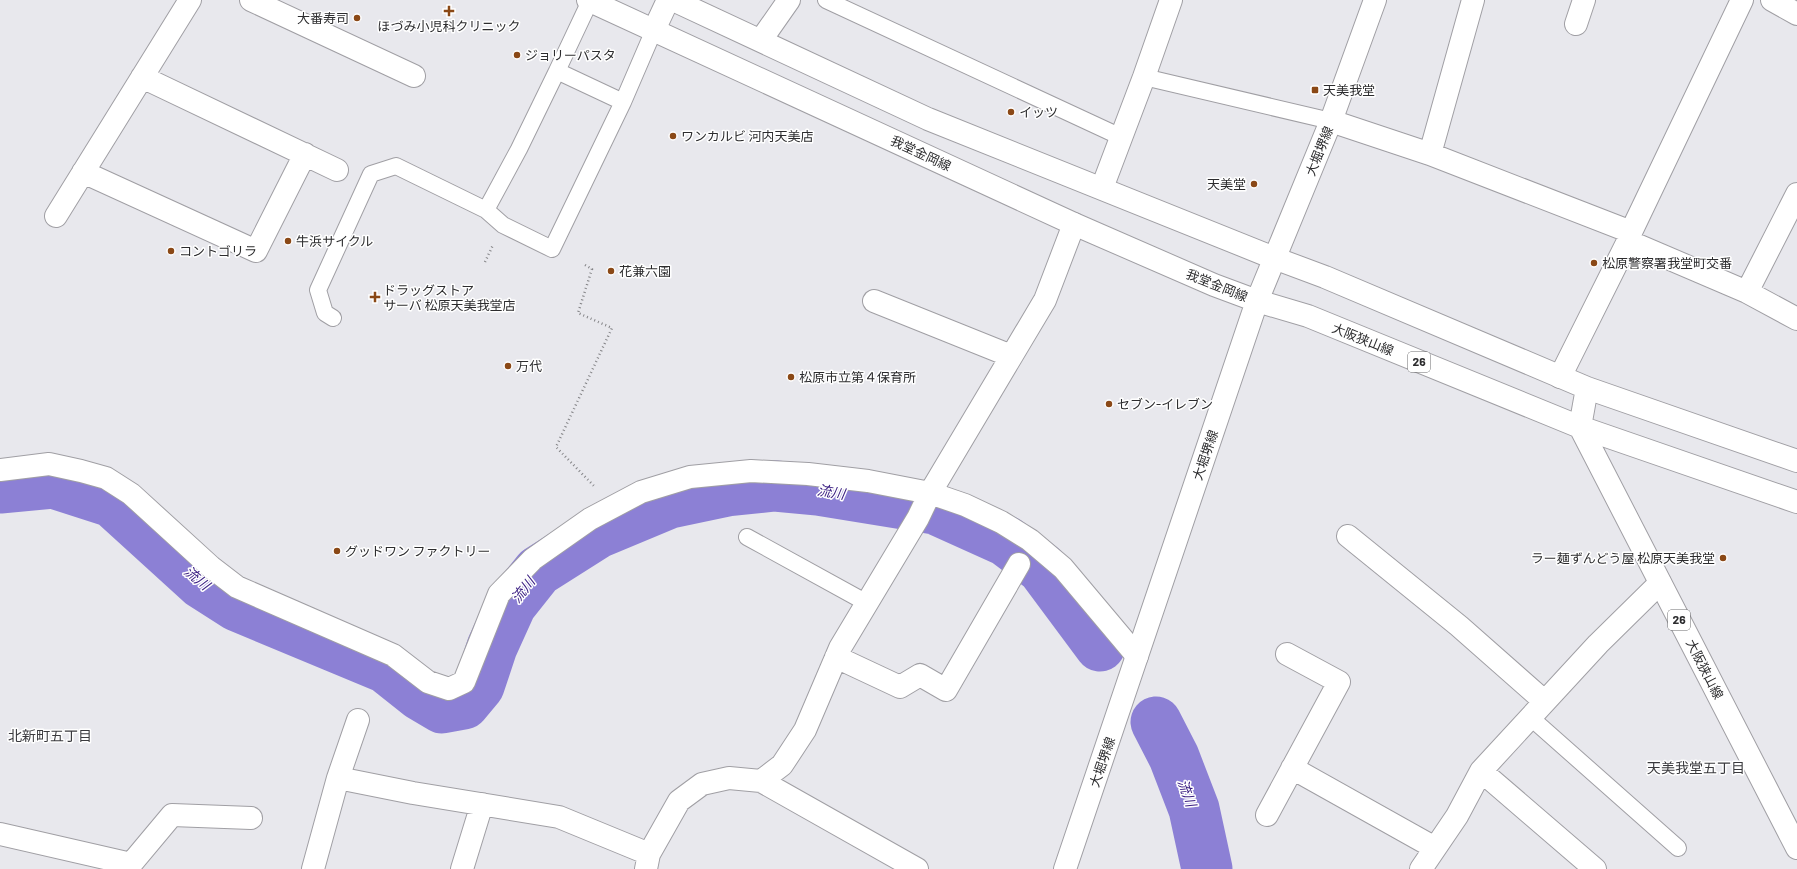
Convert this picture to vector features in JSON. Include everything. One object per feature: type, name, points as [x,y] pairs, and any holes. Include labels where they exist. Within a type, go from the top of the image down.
[{"type":"street","points":[[56,216],[190,0]]},
{"type":"street","points":[[251,0],[414,76]]},
{"type":"street","points":[[654,30],[668,0]]},
{"type":"street","points":[[673,0],[928,119],[1274,258],[1325,276],[1587,388],[1797,461]]},
{"type":"street","points":[[761,40],[789,0]]},
{"type":"street","points":[[1102,188],[1171,0]]},
{"type":"street","name":"大堀堺線","points":[[1065,869],[1257,301],[1331,121],[1375,0]]},
{"type":"street","points":[[1430,154],[1473,0]]},
{"type":"street","points":[[1576,24],[1584,0]]},
{"type":"street","points":[[1560,377],[1630,237],[1742,0]]},
{"type":"street","points":[[1772,0],[1797,14]]},
{"type":"street","name":"我堂金岡線","points":[[589,1],[1074,224],[1214,285],[1257,301]]},
{"type":"street","points":[[142,77],[337,170]]},
{"type":"street","points":[[1331,121],[1430,154],[1630,237],[1747,292],[1797,319]]},
{"type":"street","points":[[83,172],[256,251],[305,154]]},
{"type":"street","points":[[1747,292],[1797,194]]},
{"type":"street","points":[[761,781],[782,765],[805,730],[836,657],[1044,300],[1074,224]]},
{"type":"street","name":"大阪狭山線","points":[[1257,301],[1308,316],[1580,427],[1797,502]]},
{"type":"street","points":[[874,302],[1010,356]]},
{"type":"street","points":[[1580,427],[1587,388]]},
{"type":"street","name":"大阪狭山線","points":[[1580,427],[1797,848]]},
{"type":"street","points":[[0,470],[49,464],[106,478],[131,494],[211,567],[237,587],[393,655],[428,682],[448,689],[464,682],[499,594],[533,559],[590,519],[641,492],[690,477],[751,471],[808,474],[868,481],[925,504],[965,505],[1001,522],[1030,540],[1063,568],[1137,656]]},
{"type":"street","points":[[1348,536],[1459,626],[1537,709]]},
{"type":"street","points":[[836,657],[900,687],[920,675],[946,690],[1019,564]]},
{"type":"street","points":[[1421,869],[1457,816],[1481,771],[1598,644],[1660,583]]},
{"type":"street","points":[[1267,815],[1339,682],[1287,654]]},
{"type":"street","points":[[313,869],[338,778],[358,720]]},
{"type":"street","points":[[1292,768],[1435,848]]},
{"type":"street","points":[[1481,771],[1595,869]]},
{"type":"street","points":[[338,778],[559,817],[647,861],[679,801],[702,784],[730,778],[761,781],[917,869]]},
{"type":"street","points":[[462,869],[482,804]]},
{"type":"street","points":[[0,834],[130,867],[172,815],[252,818]]},
{"type":"lane","points":[[826,0],[1121,138]]},
{"type":"lane","points":[[486,210],[519,149],[589,1]]},
{"type":"lane","points":[[332,318],[325,313],[318,290],[371,174],[396,166],[486,210],[503,225],[552,249],[623,102],[654,30]]},
{"type":"lane","points":[[557,71],[623,102]]},
{"type":"lane","points":[[1144,77],[1331,121]]},
{"type":"lane","points":[[747,537],[867,603]]},
{"type":"lane","points":[[1537,709],[1678,848]]},
{"type":"path","points":[[585,265],[592,269],[578,312],[612,328],[556,447],[614,506]]},
{"type":"waterway","name":"流川","points":[[0,488],[53,483],[112,502],[201,583],[237,606],[386,668],[420,695],[442,708],[464,704],[479,686],[492,647],[511,605],[538,571],[598,533],[670,503],[727,491],[775,486],[818,490],[935,509],[1006,541],[1042,568],[1100,646]]},
{"type":"waterway","name":"流川","points":[[1156,722],[1174,757],[1194,809],[1207,869]]},
{"type":"place","name":"ほづみ小児科クリニック","points":[[449,11]]},
{"type":"place","name":"大番寿司","points":[[357,18]]},
{"type":"place","name":"ジョリーパスタ","points":[[517,55]]},
{"type":"place","name":"天美我堂","points":[[1315,90]]},
{"type":"place","name":"イッツ","points":[[1011,112]]},
{"type":"place","name":"ワンカルビ 河内天美店","points":[[673,136]]},
{"type":"place","name":"天美堂","points":[[1254,184]]},
{"type":"place","name":"牛浜サイクル","points":[[288,241]]},
{"type":"place","name":"コントゴリラ","points":[[171,251]]},
{"type":"place","name":"松原警察署我堂町交番","points":[[1594,263]]},
{"type":"place","name":"花兼六園","points":[[611,271]]},
{"type":"place","name":"ドラッグストア サーバ 松原天美我堂店","points":[[375,297]]},
{"type":"place","name":"万代","points":[[508,366]]},
{"type":"place","name":"松原市立第４保育所","points":[[791,377]]},
{"type":"place","name":"セブン-イレブン","points":[[1109,404]]},
{"type":"place","name":"グッドワン ファクトリー","points":[[337,551]]},
{"type":"place","name":"ラー麺ずんどう屋 松原天美我堂","points":[[1723,558]]},
{"type":"district","name":"北新町五丁目","points":[[50,736]]},
{"type":"district","name":"天美我堂五丁目","points":[[1696,768]]}]
